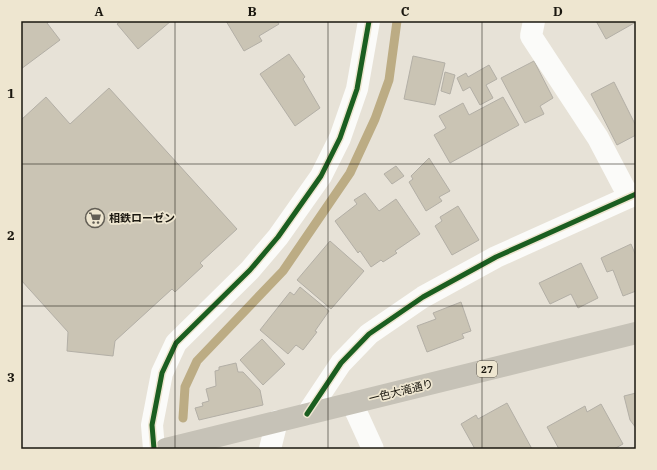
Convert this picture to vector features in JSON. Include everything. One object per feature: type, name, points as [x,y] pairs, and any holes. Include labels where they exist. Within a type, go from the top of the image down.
[{"type":"main road","name":"一色大滝通り","points":[[166,449],[636,333]]},
{"type":"street","points":[[154,449],[152,425],[162,373],[176,343],[250,270],[278,237],[321,176],[340,138],[357,89],[369,21]]},
{"type":"street","points":[[307,414],[341,363],[360,343],[370,334],[423,297],[496,257],[632,196],[598,138],[531,36],[534,21]]},
{"type":"street","points":[[352,403],[373,449]]},
{"type":"street","points":[[270,449],[277,421]]},
{"type":"building","points":[[21,21],[50,21],[47,23],[60,40],[21,69]]},
{"type":"building","points":[[121,21],[171,21],[138,49],[117,24]]},
{"type":"building","points":[[226,21],[277,21],[279,24],[259,36],[262,41],[244,51]]},
{"type":"building","points":[[596,21],[636,21],[636,22],[606,39]]},
{"type":"building","points":[[289,54],[305,77],[303,79],[320,108],[295,126],[260,74]]},
{"type":"building","points":[[413,56],[445,63],[435,105],[404,99]]},
{"type":"building","points":[[534,61],[553,98],[540,106],[544,114],[525,123],[501,78]]},
{"type":"building","points":[[489,65],[497,79],[486,85],[493,98],[480,105],[470,87],[463,91],[457,78],[466,73],[468,77]]},
{"type":"building","points":[[445,72],[455,75],[450,94],[441,91]]},
{"type":"building","points":[[614,82],[636,126],[636,135],[617,145],[591,94]]},
{"type":"building","points":[[109,88],[237,229],[200,263],[203,266],[175,292],[172,289],[115,341],[113,356],[67,351],[68,332],[21,280],[21,120],[46,97],[70,124]]},
{"type":"building","points":[[503,97],[519,125],[450,163],[434,135],[446,128],[439,116],[463,103],[469,115]]},
{"type":"building","points":[[429,158],[450,191],[439,197],[442,201],[426,211],[409,182],[413,179],[411,176]]},
{"type":"building","points":[[396,166],[404,176],[392,184],[384,174]]},
{"type":"building","points":[[365,193],[379,211],[396,199],[420,234],[395,251],[397,253],[383,262],[381,260],[371,267],[360,251],[358,253],[335,221],[357,204],[354,200]]},
{"type":"building","points":[[458,206],[479,240],[452,255],[435,226],[442,221],[440,217]]},
{"type":"building","points":[[330,241],[364,271],[331,309],[297,280]]},
{"type":"building","points":[[631,244],[636,256],[636,291],[623,296],[613,270],[607,272],[601,258]]},
{"type":"building","points":[[581,263],[598,298],[578,308],[571,294],[550,304],[539,283]]},
{"type":"building","points":[[300,287],[329,311],[315,331],[317,332],[303,350],[296,345],[288,354],[260,330],[290,292],[294,295]]},
{"type":"building","points":[[461,302],[471,331],[462,334],[464,338],[427,352],[417,326],[436,319],[433,313]]},
{"type":"building","points":[[262,339],[285,364],[263,385],[240,360]]},
{"type":"building","points":[[236,363],[238,372],[243,372],[260,390],[263,405],[199,420],[195,408],[203,406],[202,403],[209,401],[206,389],[216,386],[215,371],[219,370],[219,367]]},
{"type":"building","points":[[636,393],[636,428],[630,420],[624,396]]},
{"type":"building","points":[[507,403],[532,449],[475,449],[461,424],[476,415],[478,419]]},
{"type":"building","points":[[601,404],[623,444],[614,449],[559,449],[547,427],[585,406],[587,412]]},
{"type":"waterway","points":[[183,418],[185,387],[197,361],[283,271],[350,173],[375,119],[389,80],[397,21]]},
{"type":"cycle path","points":[[154,449],[152,425],[162,373],[176,343],[250,270],[278,237],[321,176],[340,138],[357,89],[369,21]]},
{"type":"cycle path","points":[[307,414],[341,363],[369,334],[423,297],[496,257],[636,194]]},
{"type":"place","name":"相鉄ローゼン","points":[[95,218]]}]
